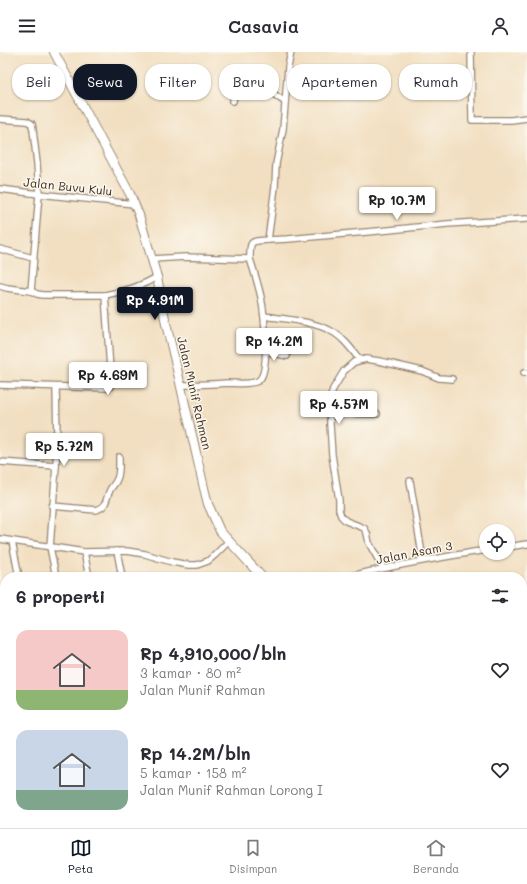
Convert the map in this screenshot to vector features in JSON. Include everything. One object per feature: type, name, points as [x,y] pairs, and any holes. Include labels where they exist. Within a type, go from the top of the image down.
[{"type":"street","name":"Jalan Munif Rahman","points":[[54,52],[130,194],[139,215],[157,277],[166,324],[208,504],[220,531],[257,572]]},
{"type":"street","points":[[268,240],[275,187],[276,164],[283,129],[288,67],[291,52]]},
{"type":"street","points":[[471,52],[472,120],[511,120],[527,118]]},
{"type":"street","points":[[233,101],[236,89],[242,84],[252,84],[259,85],[286,102]]},
{"type":"street","points":[[0,119],[27,121],[32,124],[39,194],[31,291]]},
{"type":"street","name":"Jalan Buvu Kulu","points":[[0,189],[134,204]]},
{"type":"street","points":[[181,385],[250,383],[258,381],[263,374],[266,351],[264,316],[261,296],[250,259],[250,246],[256,241],[447,224],[527,219]]},
{"type":"street","points":[[0,249],[33,258]]},
{"type":"street","points":[[152,259],[185,257],[250,259]]},
{"type":"street","points":[[0,286],[31,291],[43,295],[105,295],[114,294],[157,277]]},
{"type":"street","points":[[0,385],[106,388],[111,386],[105,295]]},
{"type":"street","points":[[264,316],[321,326],[332,331],[360,360]]},
{"type":"street","points":[[266,351],[287,356]]},
{"type":"street","points":[[382,568],[369,543],[364,528],[346,521],[341,516],[339,510],[332,455],[330,400],[333,389],[344,371],[354,362],[366,359],[422,371],[438,378],[452,379]]},
{"type":"street","points":[[55,572],[50,547],[56,466],[56,387]]},
{"type":"street","points":[[330,414],[377,414]]},
{"type":"street","points":[[52,506],[96,510],[102,508],[106,502],[110,490],[117,480],[119,473],[119,457]]},
{"type":"street","points":[[0,462],[56,466]]},
{"type":"street","points":[[410,481],[423,560]]},
{"type":"street","points":[[0,539],[84,552],[127,551],[189,565],[197,565],[208,561],[229,541]]},
{"type":"street","points":[[12,541],[18,572]]},
{"type":"street","points":[[515,546],[527,544]]},
{"type":"street","points":[[117,551],[121,572]]},
{"type":"street","name":"Jalan Asam 3","points":[[366,572],[423,560],[479,551]]},
{"type":"street","points":[[84,552],[88,572]]}]
